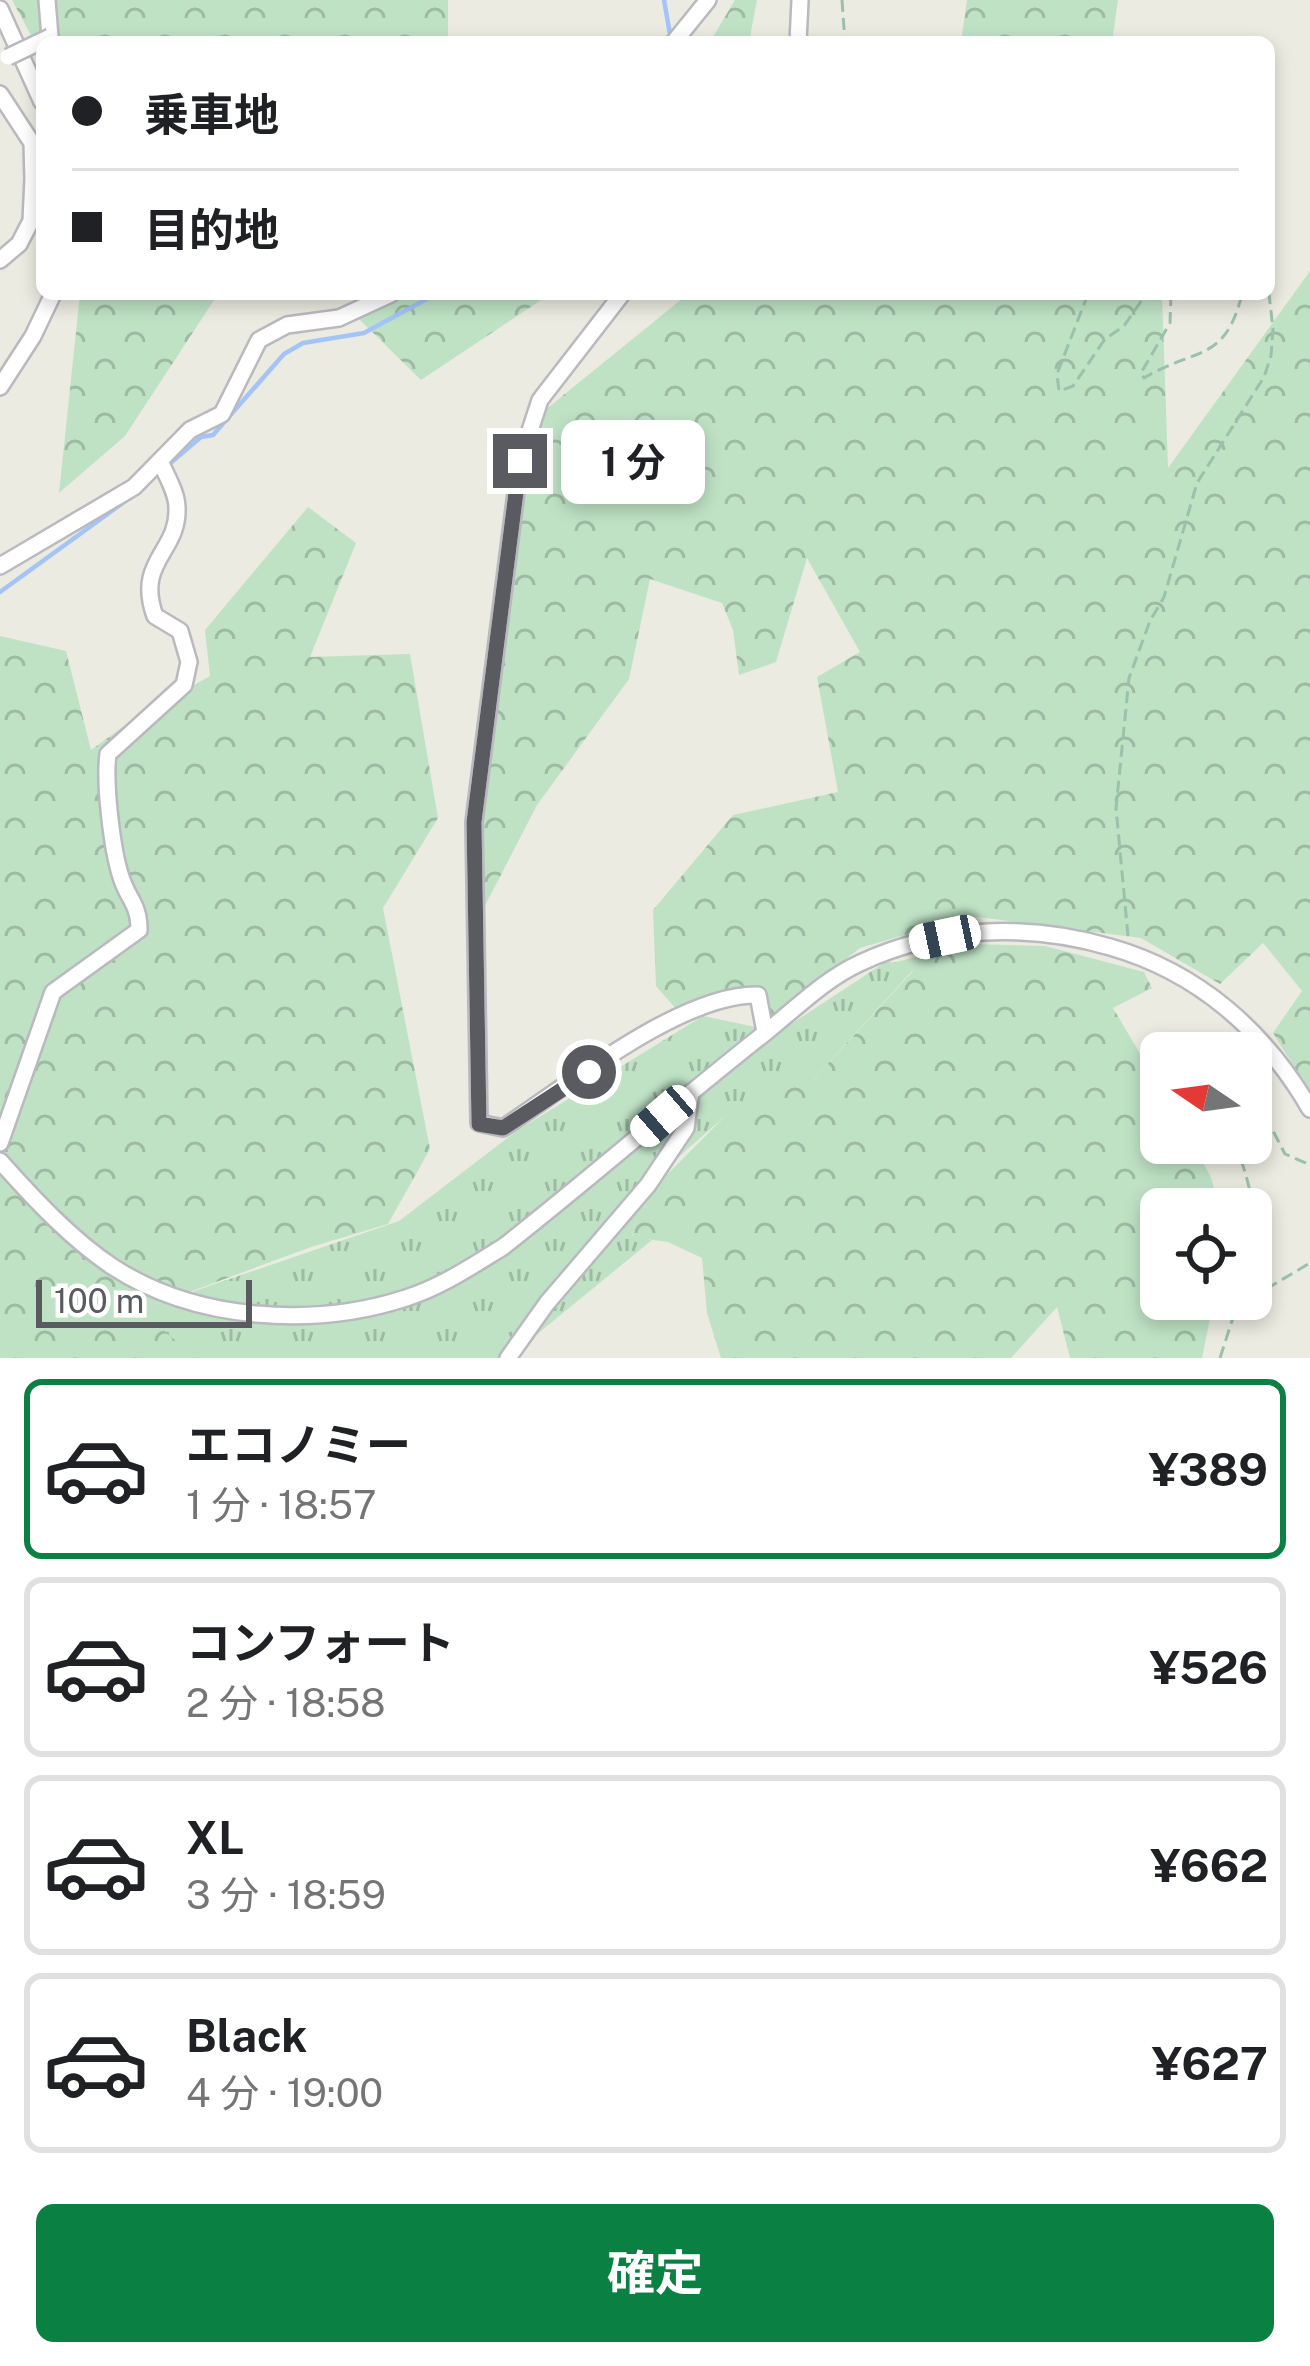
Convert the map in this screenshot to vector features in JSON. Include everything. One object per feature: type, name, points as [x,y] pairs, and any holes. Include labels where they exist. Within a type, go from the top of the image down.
[{"type":"street","points":[[47,0],[50,36]]},
{"type":"street","points":[[679,36],[708,0]]},
{"type":"street","points":[[798,36],[800,0]]},
{"type":"street","points":[[0,9],[36,89]]},
{"type":"street","points":[[0,74],[8,57],[36,44]]},
{"type":"street","points":[[0,94],[32,143],[32,221],[19,244],[0,260]]},
{"type":"street","points":[[0,387],[50,300]]},
{"type":"street","points":[[0,566],[163,468],[190,430],[222,415],[259,340],[287,325],[339,319],[379,300]]},
{"type":"street","points":[[617,300],[540,400],[520,461],[474,822],[479,1124],[503,1128],[675,1016],[712,1001],[758,995],[765,1032]]},
{"type":"street","points":[[0,1143],[53,992],[139,930],[139,910],[121,877],[106,772],[108,754],[184,685],[189,662],[180,631],[155,616],[148,597],[149,576],[176,521],[178,503],[163,468]]},
{"type":"street","points":[[0,1161],[111,1266],[193,1301],[239,1311],[330,1313],[403,1300],[472,1267],[576,1190],[844,971],[921,942],[1012,930],[1058,934],[1130,952],[1190,981],[1240,1019],[1276,1058],[1310,1109]]},
{"type":"street","points":[[508,1358],[557,1291],[648,1185],[686,1128],[692,1092]]},
{"type":"path","points":[[842,0],[845,36]]},
{"type":"path","points":[[1086,300],[1057,374],[1059,391],[1073,386],[1105,339],[1124,326],[1142,300]]},
{"type":"path","points":[[1171,300],[1170,323],[1141,373],[1144,378],[1215,348],[1232,329],[1241,300]]},
{"type":"path","points":[[1130,952],[1116,808],[1129,678],[1164,597],[1196,483],[1264,377],[1273,329],[1270,300]]},
{"type":"path","points":[[1272,1129],[1285,1154],[1310,1165]]},
{"type":"path","points":[[1272,1286],[1310,1263]]},
{"type":"path","points":[[1220,1358],[1232,1320]]},
{"type":"green space","points":[[12,0],[448,0],[448,36],[36,36],[36,45]]},
{"type":"green space","points":[[735,0],[757,0],[750,36],[714,36]]},
{"type":"green space","points":[[967,0],[1118,0],[1113,36],[962,36]]},
{"type":"green space","points":[[1310,271],[1310,1092],[1273,1033],[1302,991],[1263,943],[1220,984],[1141,938],[970,916],[860,948],[764,1023],[758,996],[678,1011],[656,986],[653,910],[733,815],[838,792],[817,677],[860,652],[807,558],[776,662],[739,675],[733,630],[722,603],[650,579],[629,679],[537,805],[474,927],[491,612],[534,419],[681,300],[1162,300],[1168,468]]},
{"type":"green space","points":[[79,300],[214,300],[125,436],[59,493]]},
{"type":"green space","points":[[387,300],[541,300],[421,380],[358,318]]},
{"type":"green space","points":[[308,507],[356,543],[310,657],[410,654],[438,818],[383,908],[430,1149],[388,1224],[141,1310],[195,1358],[0,1358],[0,636],[66,651],[91,750],[210,676],[205,630]]},
{"type":"green space","points":[[967,944],[1045,946],[1144,972],[1152,988],[1113,1008],[1140,1054],[1140,1164],[1204,1164],[1214,1188],[1140,1188],[1140,1320],[1210,1320],[1202,1358],[1070,1358],[1057,1307],[1011,1358],[721,1358],[707,1313],[702,1258],[668,1242],[632,1237],[642,1200],[734,1107],[812,1081],[913,971],[892,963]]},
{"type":"green space","points":[[887,961],[913,970],[812,1081],[724,1117],[648,1184],[632,1236],[652,1240],[508,1358],[193,1358],[139,1310],[399,1221],[518,1130],[703,1016],[779,1032]]},
{"type":"waterway","points":[[664,0],[670,34]]},
{"type":"waterway","points":[[167,466],[201,437],[213,435],[284,354],[303,343],[364,333],[425,300]]},
{"type":"waterway","points":[[0,592],[131,497]]},
{"type":"route","points":[[520,461],[474,822],[479,1124],[503,1128],[589,1072]]}]
